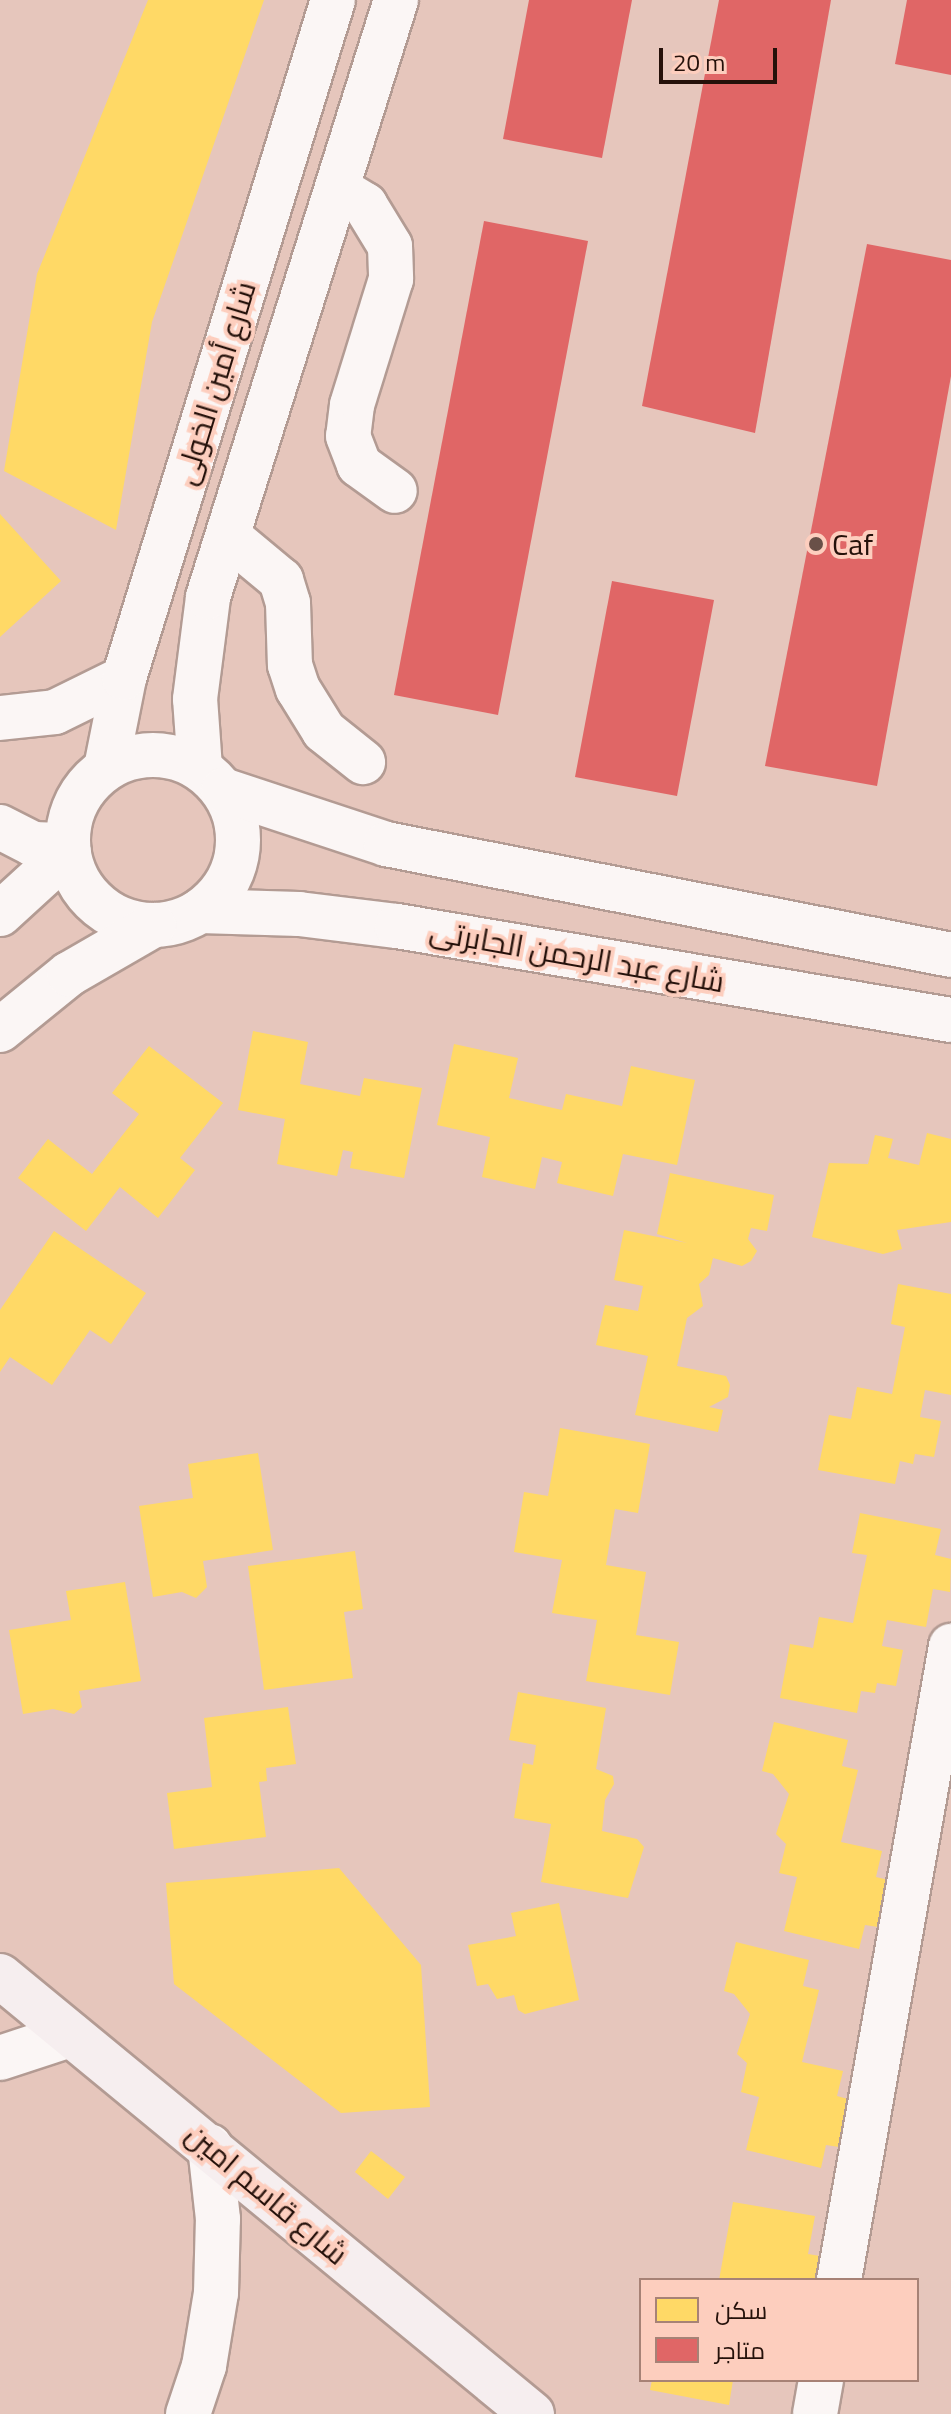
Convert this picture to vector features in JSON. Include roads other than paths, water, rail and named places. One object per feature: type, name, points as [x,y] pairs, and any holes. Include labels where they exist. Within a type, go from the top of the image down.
[{"type":"main road","name":"شارع قاسم امين","points":[[0,1976],[532,2414]]},
{"type":"street","name":"شارع أمين الخولى","points":[[106,768],[124,678],[333,0]]},
{"type":"street","name":"شارع أمين الخولى","points":[[212,779],[197,665],[208,597],[396,0]]},
{"type":"street","points":[[337,188],[365,205],[390,246],[391,279],[352,405],[348,436],[359,465],[395,491]]},
{"type":"street","points":[[228,536],[281,580],[288,603],[290,665],[298,689],[324,731],[363,762]]},
{"type":"street","points":[[0,718],[55,712],[124,678]]},
{"type":"street","points":[[154,925],[114,916],[97,904],[83,889],[68,848],[73,809],[106,768],[153,754],[386,844],[951,955]]},
{"type":"street","points":[[0,1030],[69,974],[154,925],[200,911],[227,883],[238,846],[233,808],[212,779]]},
{"type":"street","points":[[0,827],[33,844],[68,848]]},
{"type":"street","points":[[0,914],[68,848]]},
{"type":"street","name":"شارع عبد الرحمن الجابرتى","points":[[200,911],[397,926],[951,1020]]},
{"type":"street","points":[[839,2278],[951,1646]]},
{"type":"street","points":[[0,2058],[70,2035]]},
{"type":"street","points":[[188,2414],[204,2366],[216,2293],[218,2219],[210,2146]]},
{"type":"street","points":[[815,2414],[821,2382]]},
{"type":"place","name":"Caf","points":[[816,544]]}]
